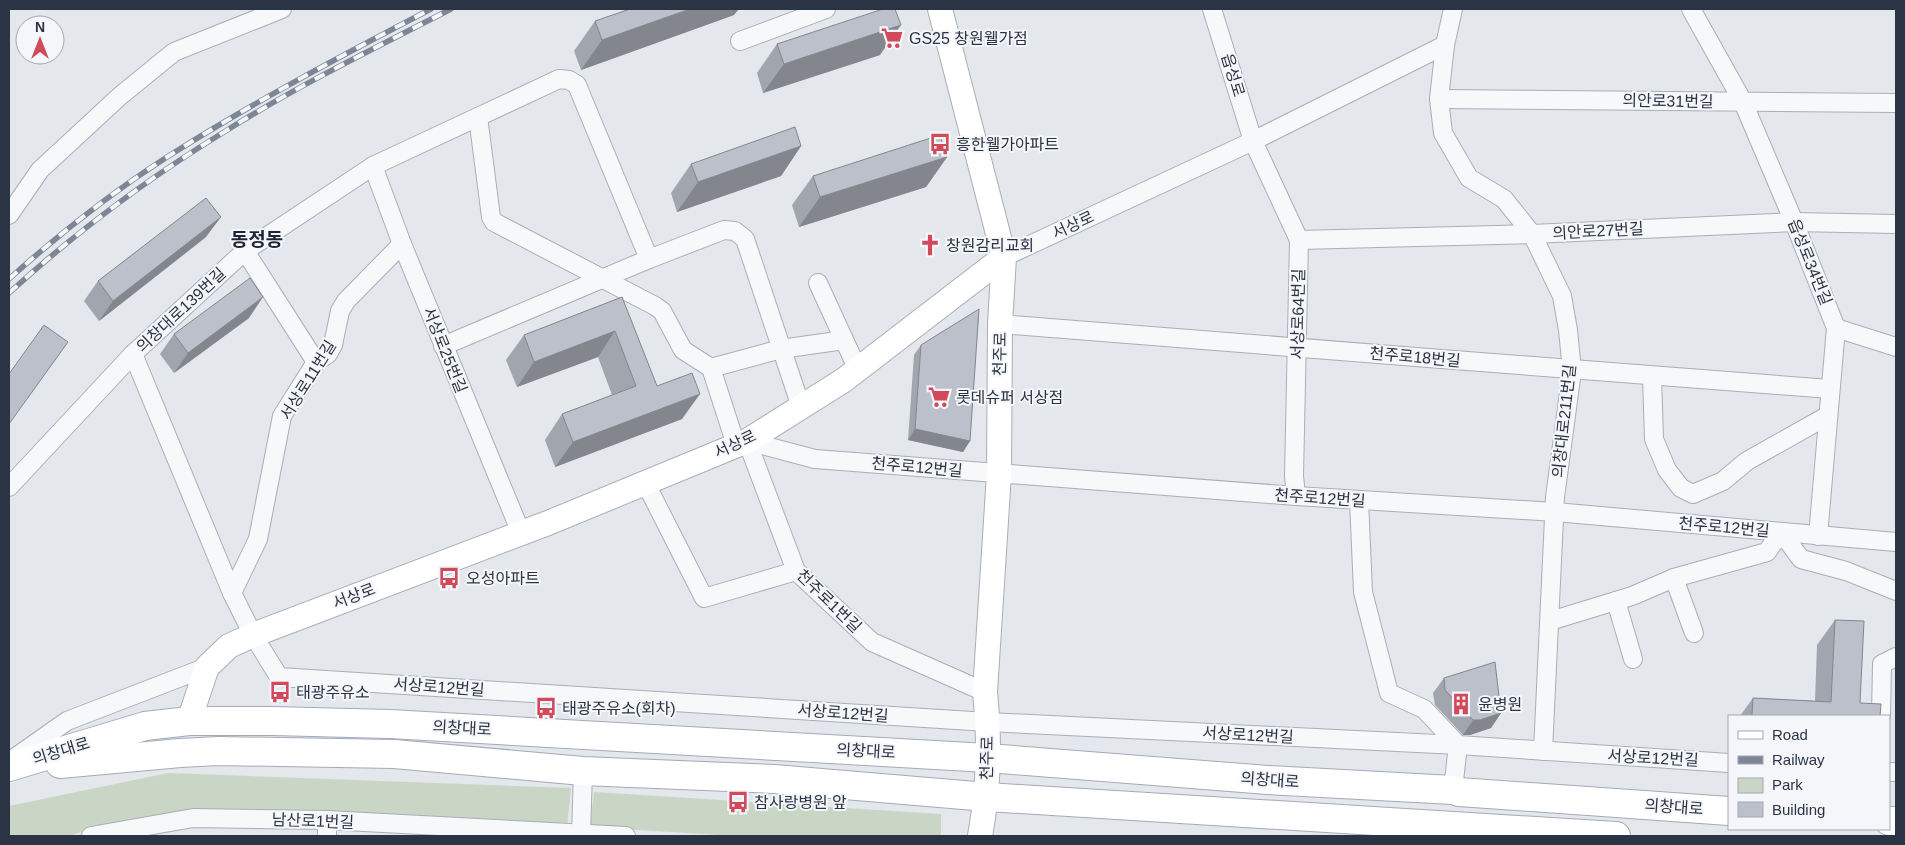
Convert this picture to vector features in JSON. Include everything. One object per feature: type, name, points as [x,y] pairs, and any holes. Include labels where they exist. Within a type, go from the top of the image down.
[{"type":"main road","name":"의창대로","points":[[9,768],[145,726],[189,721],[273,721],[390,724],[988,758],[1268,780],[1453,790],[1468,793],[1728,811]]},
{"type":"main road","name":"의창대로","points":[[9,768],[218,751],[394,754],[583,771],[774,779],[1434,831],[1616,836]]},
{"type":"street","points":[[9,215],[40,170],[120,96],[174,52],[282,9]]},
{"type":"street","points":[[740,41],[826,9]]},
{"type":"street","name":"천주로","points":[[940,9],[1004,257],[1000,324],[999,474],[984,692],[988,722],[987,797],[980,836]]},
{"type":"street","name":"읍성로","points":[[1212,9],[1253,141]]},
{"type":"street","name":"의창대로211번길","points":[[1453,9],[1445,45],[1439,98],[1443,133],[1469,178],[1504,199],[1532,234],[1562,296],[1568,330],[1572,371],[1556,497],[1543,752]]},
{"type":"street","name":"읍성로34번길","points":[[1691,9],[1743,102],[1836,328],[1818,536]]},
{"type":"street","name":"서상로","points":[[189,721],[207,667],[229,646],[253,634],[521,533],[741,443],[858,370],[1004,257],[1253,141],[1445,45]]},
{"type":"street","name":"의창대로139번길","points":[[9,487],[133,354],[245,251],[373,166],[559,78],[569,80],[577,85],[649,259]]},
{"type":"street","name":"의안로31번길","points":[[1439,98],[1896,103]]},
{"type":"street","points":[[478,116],[491,217],[494,222],[662,311],[683,350],[711,368],[781,349],[844,340]]},
{"type":"street","name":"서상로64번길","points":[[1253,141],[1299,240],[1294,476],[1296,496]]},
{"type":"street","name":"서상로25번길","points":[[373,166],[443,346],[521,533]]},
{"type":"street","name":"의안로27번길","points":[[1299,240],[1532,234],[1794,222],[1896,224]]},
{"type":"street","points":[[443,346],[649,259],[724,230],[735,231],[745,239],[801,407]]},
{"type":"street","name":"서상로11번길","points":[[232,593],[258,539],[282,416],[316,362],[328,354],[333,345],[340,311],[346,301],[402,244]]},
{"type":"street","points":[[245,251],[316,362]]},
{"type":"street","points":[[818,283],[858,370]]},
{"type":"street","name":"천주로18번길","points":[[1000,324],[1297,346],[1572,371],[1830,389]]},
{"type":"street","points":[[1836,328],[1896,347]]},
{"type":"street","points":[[133,354],[232,593],[253,634]]},
{"type":"street","name":"천주로1번길","points":[[711,368],[796,571],[872,642],[984,692]]},
{"type":"street","points":[[1652,376],[1654,439],[1667,470],[1681,488],[1693,494],[1723,481],[1747,461],[1827,416]]},
{"type":"street","name":"천주로12번길","points":[[741,443],[814,459],[1296,496],[1555,512],[1896,542]]},
{"type":"street","points":[[645,482],[704,598],[796,571]]},
{"type":"street","points":[[1359,500],[1363,592],[1389,693],[1424,709],[1458,745],[1453,790]]},
{"type":"street","points":[[1550,621],[1632,596],[1674,578],[1767,552],[1782,532],[1801,559],[1846,571],[1896,591]]},
{"type":"street","points":[[1674,578],[1694,633]]},
{"type":"street","points":[[1616,601],[1633,659]]},
{"type":"street","name":"서상로12번길","points":[[253,634],[279,677],[988,722],[1458,745],[1543,752],[1728,762]]},
{"type":"street","points":[[1881,715],[1882,664],[1896,657]]},
{"type":"street","points":[[9,763],[67,721],[207,667]]},
{"type":"street","points":[[581,835],[583,771]]},
{"type":"street","name":"남산로1번길","points":[[91,836],[193,818],[327,828],[626,836]]},
{"type":"green space","points":[[168,773],[571,788],[567,827],[332,814],[89,830],[68,836],[9,836],[9,806]]},
{"type":"green space","points":[[594,792],[941,814],[941,836],[735,836],[590,827]]},
{"type":"building","points":[[630,9],[690,9],[602,40],[595,21]]},
{"type":"building","points":[[883,9],[895,9],[901,25],[784,64],[777,44]]},
{"type":"building","points":[[795,127],[801,146],[698,182],[691,164]]},
{"type":"building","points":[[940,135],[947,157],[820,197],[813,176]]},
{"type":"building","points":[[206,198],[221,217],[113,301],[98,281]]},
{"type":"building","points":[[250,278],[263,297],[188,353],[174,334]]},
{"type":"building","points":[[622,297],[657,386],[692,373],[700,394],[573,442],[562,414],[636,386],[615,331],[534,362],[524,335]]},
{"type":"building","name":"롯데슈퍼 서상점","points":[[979,309],[970,441],[915,429],[921,345]]},
{"type":"building","points":[[44,325],[68,342],[9,424],[9,374]]},
{"type":"building","points":[[1835,620],[1864,621],[1860,703],[1881,704],[1880,715],[1752,715],[1753,698],[1831,702]]},
{"type":"building","points":[[1495,662],[1501,713],[1480,720],[1473,720],[1445,690],[1444,678]]},
{"type":"railway","points":[[9,279],[85,215],[167,157],[264,99],[431,9]]},
{"type":"railway","points":[[9,293],[112,208],[195,150],[308,83],[451,9]]},
{"type":"place","name":"GS25 창원웰가점","points":[[892,38]]},
{"type":"place","name":"흥한웰가아파트","points":[[940,144]]},
{"type":"place","name":"창원감리교회","points":[[930,245]]},
{"type":"place","name":"롯데슈퍼 서상점","points":[[939,397]]},
{"type":"place","name":"오성아파트","points":[[449,578]]},
{"type":"place","name":"태광주유소","points":[[280,692]]},
{"type":"place","name":"윤병원","points":[[1461,704]]},
{"type":"place","name":"태광주유소(회차)","points":[[546,708]]},
{"type":"place","name":"참사랑병원 앞","points":[[738,802]]},
{"type":"district","name":"동정동","points":[[257,239]]}]
